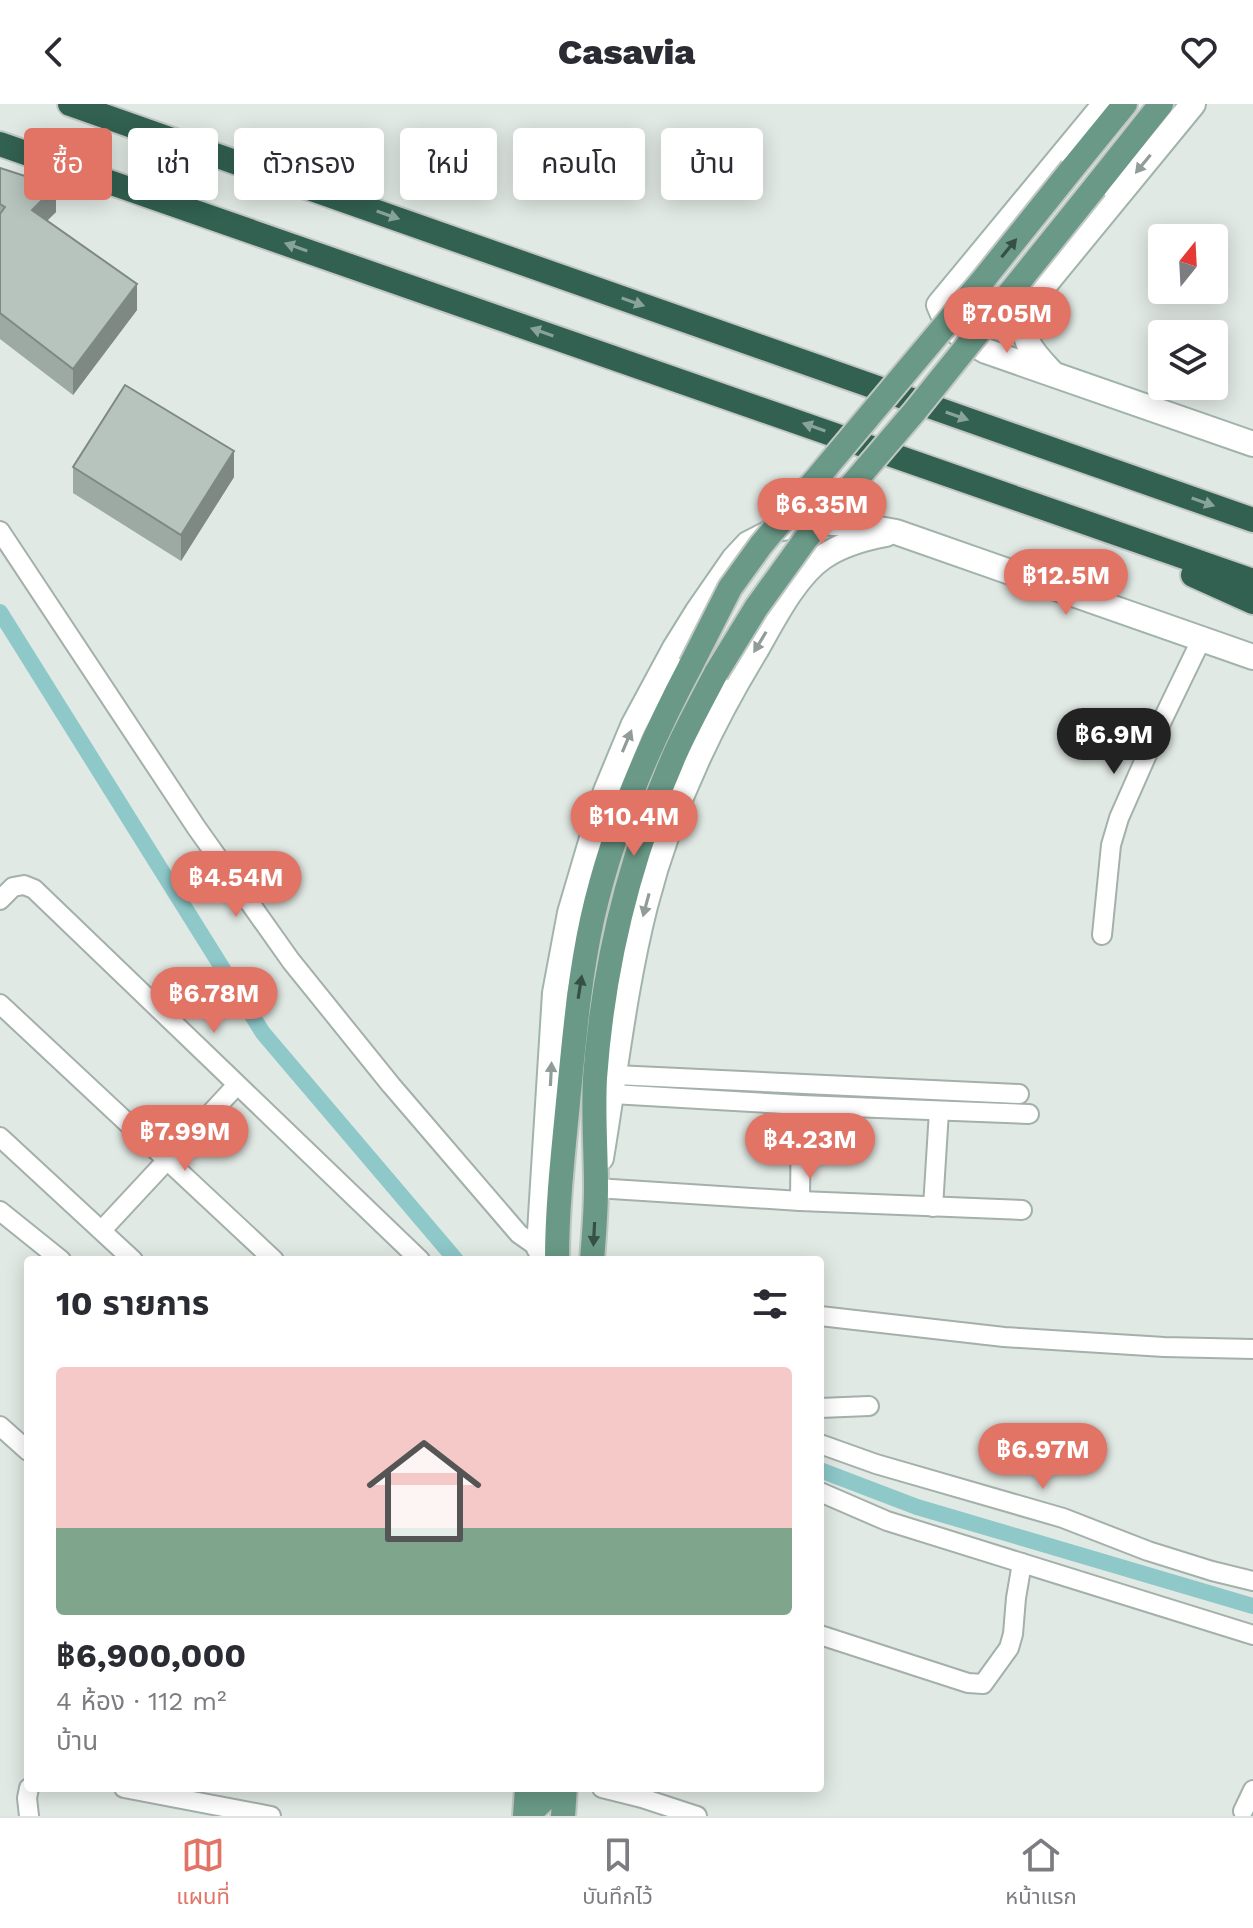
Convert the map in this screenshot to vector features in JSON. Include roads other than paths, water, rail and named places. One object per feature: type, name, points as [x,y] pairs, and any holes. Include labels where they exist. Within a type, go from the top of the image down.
[{"type":"highway","points":[[70,104],[1253,520]]},
{"type":"highway","points":[[0,144],[1253,581]]},
{"type":"highway","points":[[940,471],[1253,602]]},
{"type":"main road","points":[[1105,104],[939,305],[943,317],[962,338],[986,351],[1253,444]]},
{"type":"main road","points":[[548,1256],[578,1003],[592,922],[609,858],[638,775],[670,705],[730,588],[761,545],[983,280],[1125,104]]},
{"type":"main road","points":[[592,1256],[596,1188],[595,1077],[602,1013],[619,918],[643,838],[674,755],[716,673],[756,608],[805,540],[915,411],[1161,104]]},
{"type":"main road","points":[[1054,375],[1030,348],[1023,334],[1024,310],[1193,104]]},
{"type":"main road","points":[[979,256],[987,287],[993,297],[1011,308],[1024,310]]},
{"type":"main road","points":[[548,1256],[555,993],[570,913],[606,791],[633,726],[675,648],[741,550],[769,532],[804,523],[851,524],[896,532],[1253,657]]},
{"type":"main road","points":[[596,1188],[637,941],[678,804],[712,729],[741,674],[803,576],[821,558],[840,548],[869,537],[896,532]]},
{"type":"main road","points":[[741,550],[765,544],[788,548],[799,562],[803,576]]},
{"type":"main road","points":[[526,1816],[527,1792]]},
{"type":"main road","points":[[526,1816],[552,1792]]},
{"type":"main road","points":[[563,1816],[565,1792]]},
{"type":"street","points":[[0,531],[196,827],[291,961],[519,1234],[548,1256]]},
{"type":"street","points":[[1102,935],[1111,845],[1119,818],[1202,638]]},
{"type":"street","points":[[0,900],[13,887],[24,885],[34,889],[416,1256]]},
{"type":"street","points":[[0,1004],[270,1256]]},
{"type":"street","points":[[614,1084],[1019,1094]]},
{"type":"street","points":[[614,1084],[801,1105],[1029,1114]]},
{"type":"street","points":[[102,1230],[236,1086]]},
{"type":"street","points":[[800,1201],[801,1105]]},
{"type":"street","points":[[933,1207],[939,1111]]},
{"type":"street","points":[[0,1137],[129,1256]]},
{"type":"street","points":[[596,1188],[800,1201],[1022,1210]]},
{"type":"street","points":[[0,1211],[56,1256]]},
{"type":"street","points":[[824,1316],[1004,1337],[1253,1349]]},
{"type":"street","points":[[824,1408],[869,1406]]},
{"type":"street","points":[[0,1426],[24,1447]]},
{"type":"street","points":[[824,1445],[876,1464],[1063,1518],[1148,1551],[1253,1581]]},
{"type":"street","points":[[824,1494],[887,1521],[1253,1635]]},
{"type":"street","points":[[824,1636],[968,1683],[983,1684],[1009,1648],[1022,1563]]},
{"type":"street","points":[[1243,1811],[1253,1790]]},
{"type":"street","points":[[28,1792],[29,1816]]},
{"type":"street","points":[[135,1792],[179,1808],[271,1816]]},
{"type":"street","points":[[618,1792],[697,1816]]},
{"type":"waterway","points":[[0,612],[263,1033],[453,1256]]},
{"type":"waterway","points":[[824,1472],[917,1507],[1253,1606]]}]
